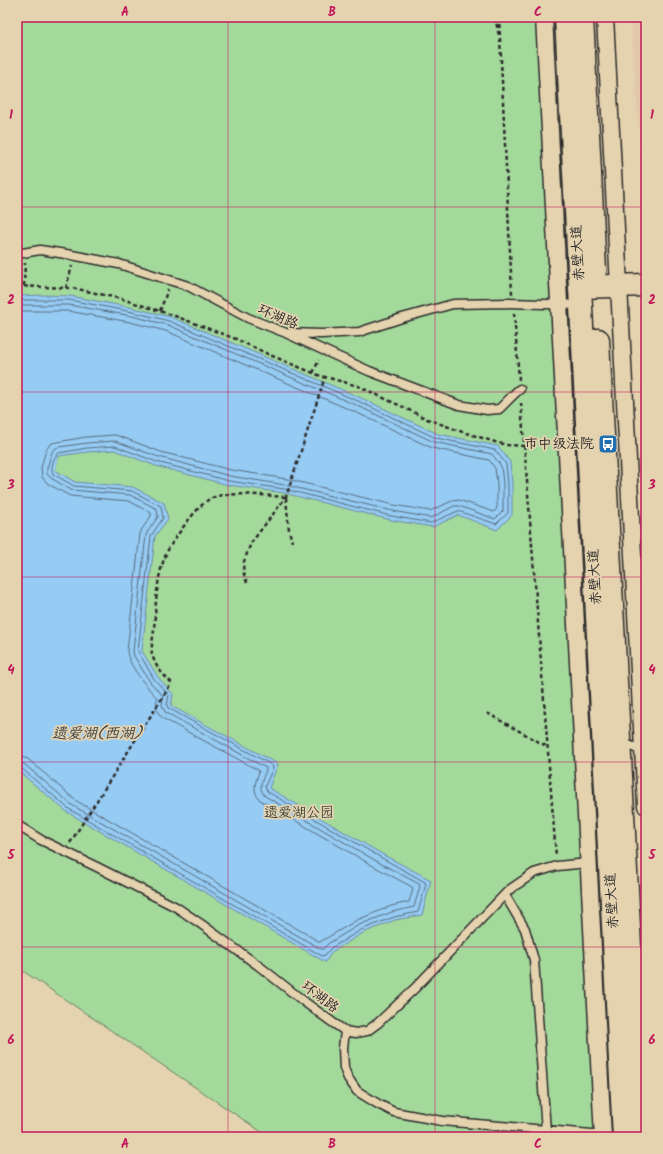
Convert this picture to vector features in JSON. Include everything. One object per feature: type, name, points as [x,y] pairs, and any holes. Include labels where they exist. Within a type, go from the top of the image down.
[{"type":"main road","name":"赤壁大道","points":[[566,17],[619,742],[642,1115],[640,1137]]},
{"type":"main road","name":"赤壁大道","points":[[582,17],[586,293],[624,1137]]},
{"type":"main road","points":[[586,293],[620,286],[646,285]]},
{"type":"street","points":[[544,17],[603,1136]]},
{"type":"street","points":[[605,17],[642,637],[646,806]]},
{"type":"lane","name":"环湖路","points":[[21,253],[40,250],[119,264],[188,286],[248,318],[286,333],[369,371],[459,405],[487,410],[499,410],[512,395],[520,389]]},
{"type":"lane","points":[[286,333],[321,334],[358,332],[453,304],[559,304],[586,293]]},
{"type":"lane","points":[[619,742],[645,752]]},
{"type":"lane","name":"环湖路","points":[[17,825],[65,852],[176,907],[259,966],[345,1031],[356,1033],[366,1031],[378,1023],[415,988],[509,890],[534,873],[557,866],[588,863]]},
{"type":"lane","points":[[505,895],[525,929],[534,960],[546,1131]]},
{"type":"lane","points":[[345,1031],[343,1048],[344,1068],[348,1078],[357,1091],[394,1112],[442,1121],[603,1136]]},
{"type":"path","points":[[495,17],[500,43]]},
{"type":"path","points":[[499,17],[513,303],[557,866]]},
{"type":"path","points":[[21,253],[24,286]]},
{"type":"path","points":[[66,288],[75,256]]},
{"type":"path","points":[[160,311],[171,281]]},
{"type":"path","points":[[17,286],[66,288],[94,292],[122,299],[160,311],[236,339],[313,373],[358,386],[427,419],[453,429],[507,445],[524,446]]},
{"type":"path","points":[[313,373],[324,350]]},
{"type":"path","points":[[247,583],[243,564],[251,543],[286,498],[325,377]]},
{"type":"path","points":[[65,852],[169,687],[170,682],[156,666],[152,653],[158,586],[162,567],[168,550],[192,516],[208,499],[220,495],[230,494],[286,498]]},
{"type":"path","points":[[286,498],[289,530],[292,542]]},
{"type":"path","points":[[486,713],[548,747]]},
{"type":"shaded area","points":[[616,17],[646,17],[646,205],[644,201],[631,20],[616,21]]},
{"type":"green space","name":"遗爱湖公园","points":[[17,17],[539,17],[598,1137],[269,1137],[17,967]]},
{"type":"water","name":"遗爱湖(西湖)","points":[[17,296],[70,296],[134,308],[171,317],[359,397],[438,434],[498,446],[510,462],[512,483],[512,515],[497,530],[458,515],[433,527],[391,520],[284,493],[228,485],[156,466],[114,450],[59,456],[55,470],[75,482],[133,487],[164,503],[168,519],[155,536],[142,651],[158,677],[173,694],[171,706],[278,764],[269,788],[382,854],[431,880],[422,915],[395,920],[363,933],[333,951],[325,962],[67,812],[17,770]]},
{"type":"place","name":"市中级法院","points":[[608,444]]}]
